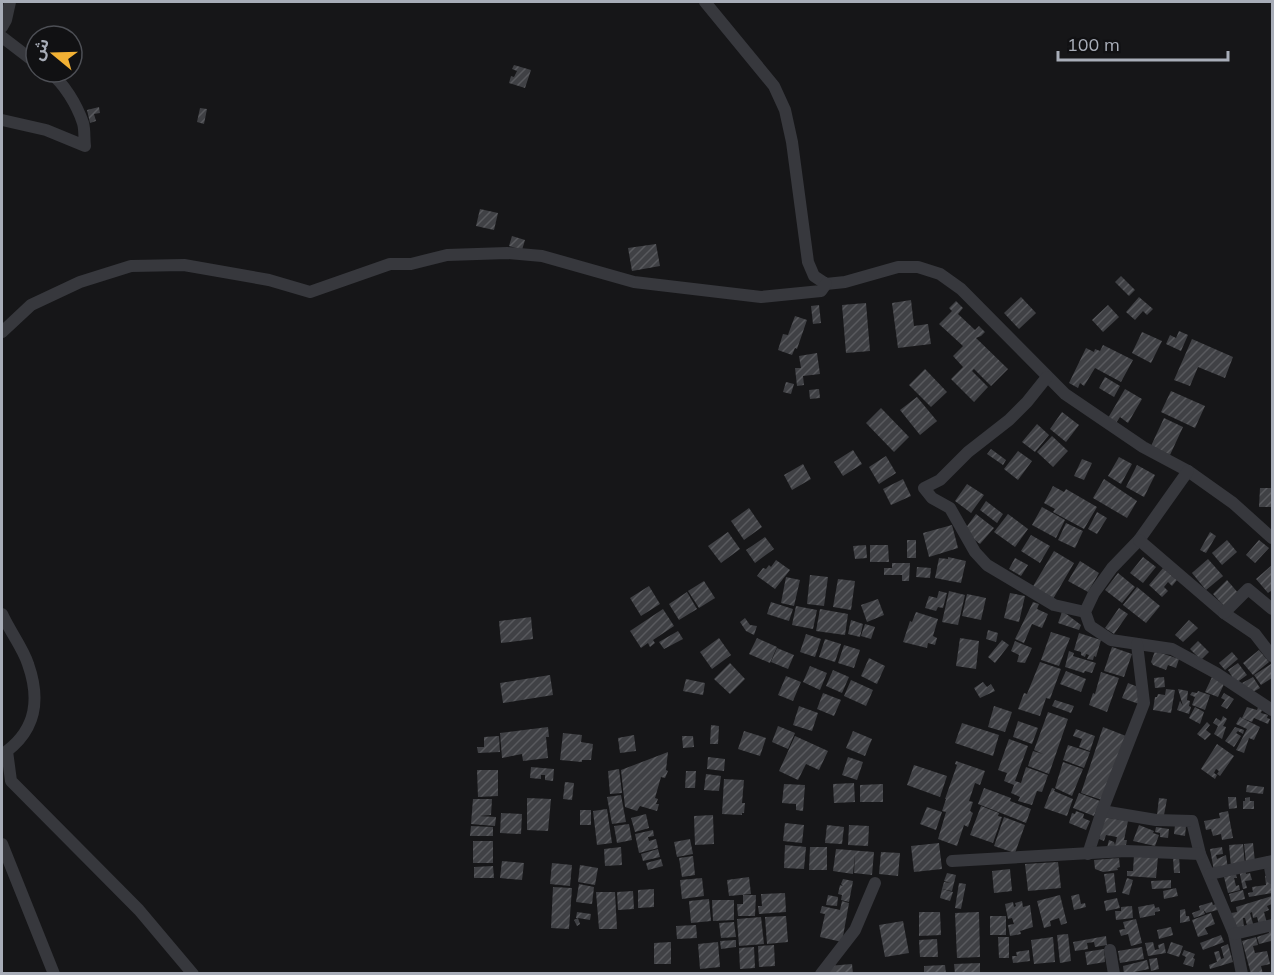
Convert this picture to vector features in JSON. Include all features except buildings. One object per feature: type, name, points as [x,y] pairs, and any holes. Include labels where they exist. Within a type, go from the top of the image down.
[{"type":"street","points":[[2,27],[10,2]]},
{"type":"street","points":[[705,2],[774,86],[785,110],[792,142],[808,262],[814,276],[826,284],[845,282],[898,267],[918,267],[940,274],[961,289],[1065,394],[1143,447],[1188,471],[1233,503],[1272,538]]},
{"type":"street","points":[[2,37],[24,54]]},
{"type":"street","points":[[2,120],[46,130],[85,146],[83,125],[75,104],[60,84]]},
{"type":"street","points":[[2,332],[32,305],[80,282],[131,266],[184,265],[269,280],[310,292],[390,264],[411,264],[447,255],[507,253],[542,256],[634,282],[761,297],[821,291],[826,284]]},
{"type":"street","points":[[1047,377],[1028,402],[1009,420],[968,452],[940,480],[924,488],[932,498],[950,508],[975,552],[987,565],[1054,605],[1085,612]]},
{"type":"street","points":[[1188,471],[1138,540],[1112,568],[1094,593],[1085,612],[1090,626],[1111,640],[1172,650],[1216,673],[1272,710]]},
{"type":"street","points":[[1138,540],[1224,613],[1255,634],[1272,656]]},
{"type":"street","points":[[1224,613],[1248,589],[1272,609]]},
{"type":"street","points":[[2,614],[28,662],[35,693],[33,718],[19,742],[7,751],[11,781],[139,910],[193,974]]},
{"type":"street","points":[[1088,854],[1101,811],[1144,703],[1137,644]]},
{"type":"street","points":[[1101,811],[1156,820],[1192,820],[1200,854],[1234,934],[1242,974]]},
{"type":"street","points":[[2,844],[54,974]]},
{"type":"street","points":[[952,861],[1126,851],[1200,854]]},
{"type":"street","points":[[1210,874],[1271,862],[1272,878]]},
{"type":"street","points":[[821,974],[855,930],[874,883]]},
{"type":"street","points":[[1234,934],[1272,925]]},
{"type":"street","points":[[1110,950],[1114,974]]}]
